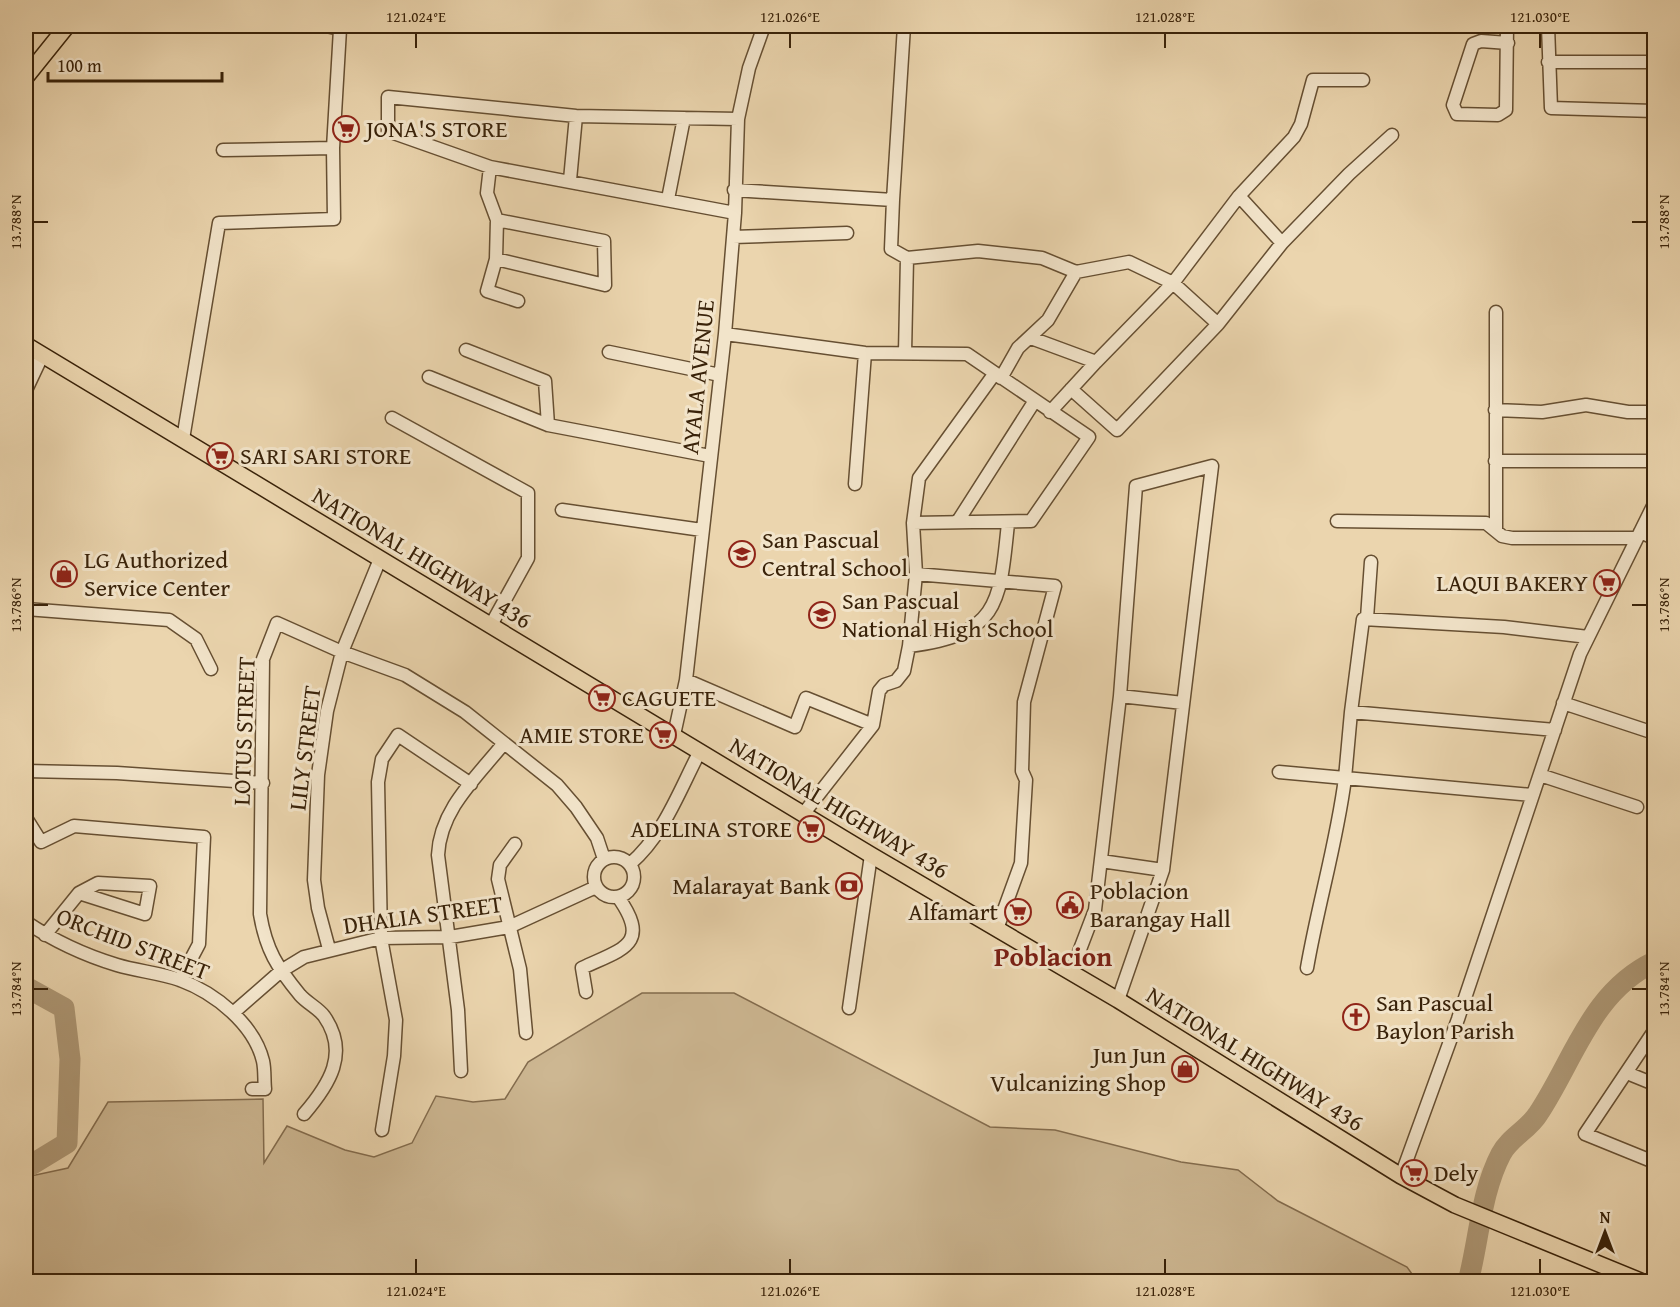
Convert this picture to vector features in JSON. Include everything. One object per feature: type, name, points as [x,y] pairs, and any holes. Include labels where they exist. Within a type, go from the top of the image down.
[{"type":"main road","points":[[26,77],[67,26]]},
{"type":"main road","name":"NATIONAL HIGHWAY 436","points":[[26,345],[871,855],[1118,1000],[1401,1176],[1455,1205],[1643,1281]]},
{"type":"street","points":[[183,439],[219,224],[334,219],[333,148],[340,29],[326,26]]},
{"type":"street","name":"AYALA AVENUE","points":[[674,735],[686,680],[725,334],[735,213],[738,119],[749,68],[764,26]]},
{"type":"street","points":[[904,26],[891,249],[907,258],[978,251],[1042,258],[1076,272],[1129,262],[1173,283],[1218,324]]},
{"type":"street","points":[[1507,26],[1508,43],[1506,110],[1503,114],[1457,114],[1453,105],[1473,44],[1481,41],[1508,43]]},
{"type":"street","points":[[1548,26],[1550,104],[1554,110],[1654,111]]},
{"type":"street","points":[[1548,62],[1654,62]]},
{"type":"street","points":[[1050,412],[1173,283],[1239,196],[1293,137],[1301,124],[1313,80],[1363,80]]},
{"type":"street","points":[[735,213],[490,166],[388,131],[388,97],[576,116],[738,119]]},
{"type":"street","points":[[570,180],[576,116]]},
{"type":"street","points":[[668,199],[684,118]]},
{"type":"street","points":[[1071,389],[1117,430],[1218,324],[1282,243],[1349,174],[1392,135]]},
{"type":"street","points":[[223,150],[333,148]]},
{"type":"street","points":[[490,166],[487,193],[497,220],[496,259],[487,291],[518,301]]},
{"type":"street","points":[[734,190],[893,200]]},
{"type":"street","points":[[1239,196],[1282,243]]},
{"type":"street","points":[[496,259],[605,285],[604,241],[497,220]]},
{"type":"street","points":[[733,237],[847,233]]},
{"type":"street","points":[[904,353],[907,258]]},
{"type":"street","points":[[804,813],[873,725],[879,691],[884,685],[896,681],[904,670],[909,646],[916,574],[913,523],[919,478],[1018,348],[1048,320],[1076,272]]},
{"type":"street","points":[[1496,312],[1496,530]]},
{"type":"street","points":[[725,334],[865,353],[967,354],[1034,402],[1089,437],[1031,521],[913,523]]},
{"type":"street","points":[[1031,338],[1096,362]]},
{"type":"street","points":[[466,350],[545,381],[548,425]]},
{"type":"street","points":[[609,352],[720,375]]},
{"type":"street","points":[[855,484],[865,353]]},
{"type":"street","points":[[26,390],[42,356]]},
{"type":"street","points":[[429,377],[548,425],[710,456]]},
{"type":"street","points":[[958,521],[1034,402]]},
{"type":"street","points":[[1496,410],[1542,412],[1586,405],[1628,412],[1654,412]]},
{"type":"street","points":[[392,418],[528,493],[528,558],[491,625]]},
{"type":"street","points":[[1495,461],[1654,461]]},
{"type":"street","points":[[1071,973],[1095,910],[1120,696],[1136,486],[1212,466],[1163,870],[1118,1000]]},
{"type":"street","points":[[1401,1176],[1458,1019],[1563,703],[1588,637],[1654,504]]},
{"type":"street","points":[[562,510],[702,530]]},
{"type":"street","points":[[1337,521],[1486,522],[1512,538],[1638,535],[1654,538]]},
{"type":"street","points":[[909,646],[939,642],[967,633],[993,607],[1002,580],[1008,523]]},
{"type":"street","name":"LILY STREET","points":[[329,949],[318,908],[314,880],[318,775],[327,711],[342,651],[380,559]]},
{"type":"street","points":[[1366,618],[1371,562]]},
{"type":"street","points":[[916,574],[1055,586],[1024,702],[1022,771],[1026,780],[1021,863],[997,929]]},
{"type":"street","points":[[26,609],[169,620],[196,639],[211,669]]},
{"type":"street","points":[[1307,968],[1314,922],[1341,814],[1360,621],[1366,618],[1504,627],[1588,637]]},
{"type":"street","name":"LOTUS STREET","points":[[304,1114],[325,1090],[333,1071],[335,1038],[323,1014],[302,998],[281,971],[265,944],[260,914],[263,659],[277,623],[405,675],[465,712],[557,785],[576,807],[597,838],[604,859]]},
{"type":"street","points":[[686,680],[795,727],[806,698],[873,725]]},
{"type":"street","points":[[1120,696],[1183,704]]},
{"type":"street","points":[[1563,703],[1654,733]]},
{"type":"street","points":[[1351,712],[1555,730]]},
{"type":"street","points":[[382,1130],[394,1056],[396,1020],[381,939],[378,782],[382,759],[398,735],[471,784]]},
{"type":"street","points":[[460,1071],[459,1010],[438,855],[439,834],[449,812],[504,743]]},
{"type":"street","points":[[630,864],[645,850],[658,832],[700,751]]},
{"type":"street","points":[[26,771],[117,773],[263,783]]},
{"type":"street","points":[[1279,771],[1532,795]]},
{"type":"street","points":[[1540,775],[1637,807]]},
{"type":"street","points":[[26,819],[41,842],[74,826],[204,837],[199,944],[180,980]]},
{"type":"street","points":[[515,844],[500,866],[498,879],[520,969],[526,1033]]},
{"type":"street","points":[[849,1008],[871,855]]},
{"type":"street","points":[[618,857],[630,864],[635,877],[634,884],[625,895],[606,896],[596,887],[595,869],[604,859],[618,857]]},
{"type":"street","points":[[1101,861],[1163,870]]},
{"type":"street","points":[[45,935],[79,893],[98,882],[150,886],[146,914],[79,893]]},
{"type":"street","name":"DHALIA STREET","points":[[233,1013],[281,971],[304,957],[329,949],[381,939],[450,937],[509,927],[596,887]]},
{"type":"street","points":[[586,992],[582,968],[626,947],[633,934],[631,916],[618,897]]},
{"type":"street","name":"ORCHID STREET","points":[[26,921],[45,935],[68,947],[117,965],[180,980],[207,993],[233,1013],[256,1040],[263,1062],[265,1089],[252,1089]]},
{"type":"street","points":[[1654,1031],[1585,1134],[1654,1162]]},
{"type":"street","points":[[1627,1073],[1654,1084]]},
{"type":"shaded area","points":[[642,993],[734,993],[990,1127],[1055,1130],[1181,1162],[1238,1170],[1278,1201],[1407,1267],[1417,1281],[26,1281],[26,1177],[68,1168],[108,1102],[263,1099],[264,1163],[287,1126],[345,1150],[374,1157],[412,1143],[436,1096],[473,1102],[505,1099],[528,1062]]},
{"type":"waterway","points":[[1468,1282],[1489,1184],[1501,1154],[1538,1114],[1599,1009],[1632,975],[1654,962]]},
{"type":"waterway","points":[[26,987],[64,1008],[70,1059],[67,1143],[26,1168]]},
{"type":"place","name":"JONA'S STORE","points":[[346,129]]},
{"type":"place","name":"SARI SARI STORE","points":[[220,456]]},
{"type":"place","name":"San Pascual Central School","points":[[742,554]]},
{"type":"place","name":"LG Authorized Service Center","points":[[64,574]]},
{"type":"place","name":"LAQUI BAKERY","points":[[1607,583]]},
{"type":"place","name":"San Pascual National High School","points":[[822,615]]},
{"type":"place","name":"CAGUETE","points":[[602,698]]},
{"type":"place","name":"AMIE STORE","points":[[663,735]]},
{"type":"place","name":"ADELINA STORE","points":[[811,829]]},
{"type":"place","name":"Malarayat Bank","points":[[849,886]]},
{"type":"place","name":"Poblacion Barangay Hall","points":[[1070,905]]},
{"type":"place","name":"Alfamart","points":[[1018,912]]},
{"type":"place","name":"San Pascual Baylon Parish","points":[[1356,1017]]},
{"type":"place","name":"Jun Jun Vulcanizing Shop","points":[[1185,1069]]},
{"type":"place","name":"Dely","points":[[1414,1173]]},
{"type":"district","name":"Poblacion","points":[[1053,957]]}]
